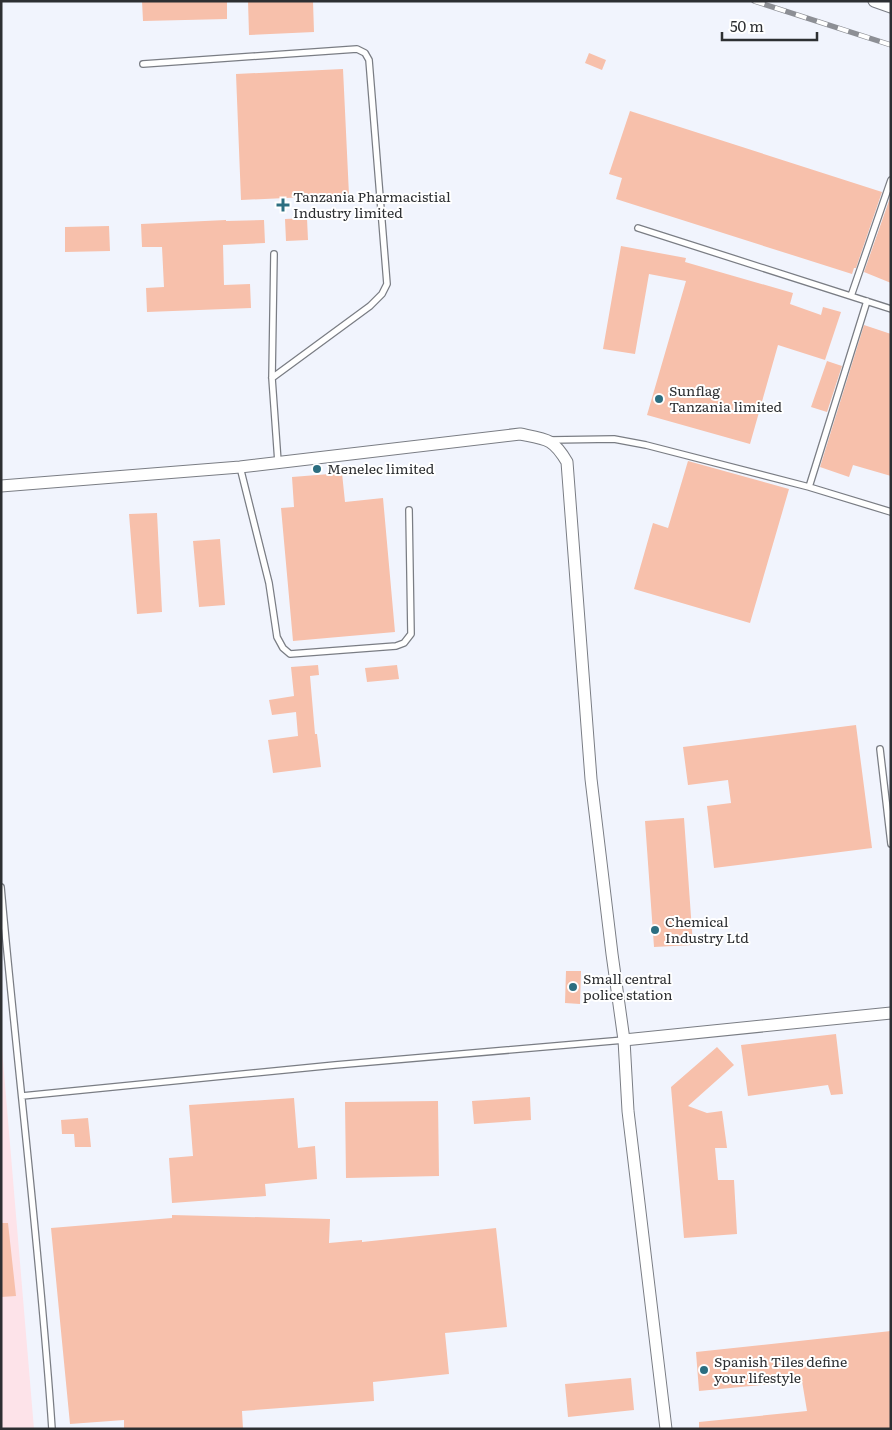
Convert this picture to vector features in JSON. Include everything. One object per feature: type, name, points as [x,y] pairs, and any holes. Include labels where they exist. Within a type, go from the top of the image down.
[{"type":"street","points":[[874,1],[891,7]]},
{"type":"street","points":[[1,486],[240,468],[520,434],[549,440],[559,448],[567,462],[591,779],[624,1040],[628,1111],[666,1429]]},
{"type":"street","points":[[624,1040],[891,1013]]},
{"type":"lane","points":[[143,64],[357,49],[365,53],[370,60],[387,284],[382,294],[370,306],[272,378]]},
{"type":"lane","points":[[851,296],[891,180]]},
{"type":"lane","points":[[638,228],[891,309]]},
{"type":"lane","points":[[274,254],[272,378],[278,462]]},
{"type":"lane","points":[[809,487],[867,301]]},
{"type":"lane","points":[[549,440],[614,439],[809,487],[891,512]]},
{"type":"lane","points":[[240,468],[265,565],[277,637],[283,648],[290,654],[396,646],[404,643],[412,634],[409,510]]},
{"type":"lane","points":[[880,749],[891,844]]},
{"type":"lane","points":[[1,888],[45,1330],[52,1429]]},
{"type":"lane","points":[[22,1096],[335,1065],[624,1040]]},
{"type":"shaded area","points":[[1,1037],[34,1429],[1,1429]]},
{"type":"building","points":[[142,1],[227,1],[227,19],[143,21]]},
{"type":"building","points":[[248,1],[313,1],[314,32],[249,35]]},
{"type":"building","points":[[589,53],[606,60],[602,70],[585,63]]},
{"type":"building","points":[[343,69],[349,195],[241,200],[236,74]]},
{"type":"building","points":[[630,111],[882,192],[856,268],[854,268],[852,274],[616,199],[622,178],[609,174]]},
{"type":"building","points":[[891,195],[891,283],[864,272]]},
{"type":"building","points":[[307,218],[308,240],[286,241],[285,219]]},
{"type":"building","points":[[264,220],[265,243],[223,245],[224,285],[250,284],[251,308],[147,312],[146,288],[164,287],[162,247],[142,247],[141,224]]},
{"type":"building","points":[[109,226],[110,251],[65,252],[65,227]]},
{"type":"building","points":[[621,246],[686,258],[685,262],[793,293],[790,304],[821,315],[823,307],[841,312],[825,360],[778,345],[750,444],[647,415],[686,281],[649,274],[635,354],[603,349]]},
{"type":"building","points":[[864,325],[891,334],[891,476],[853,465],[849,477],[820,467]]},
{"type":"building","points":[[827,361],[842,366],[827,412],[811,407]]},
{"type":"building","points":[[688,461],[789,489],[750,623],[634,589],[653,523],[668,528]]},
{"type":"building","points":[[342,473],[345,502],[383,498],[395,632],[293,641],[281,508],[294,507],[292,477]]},
{"type":"building","points":[[157,513],[162,612],[137,614],[129,514]]},
{"type":"building","points":[[220,539],[225,605],[199,607],[193,541]]},
{"type":"building","points":[[318,665],[319,675],[310,676],[315,734],[317,734],[321,767],[273,773],[268,740],[298,736],[296,712],[272,715],[269,700],[294,696],[291,667]]},
{"type":"building","points":[[397,665],[399,679],[367,682],[365,668]]},
{"type":"building","points":[[856,725],[872,848],[714,868],[707,806],[731,803],[728,780],[688,785],[683,747]]},
{"type":"building","points":[[684,818],[693,945],[654,947],[645,821]]},
{"type":"building","name":"Small central police station","points":[[566,971],[581,971],[580,1004],[565,1003]]},
{"type":"building","points":[[836,1034],[843,1094],[831,1095],[828,1085],[748,1096],[741,1045]]},
{"type":"building","points":[[717,1047],[734,1065],[688,1106],[707,1113],[722,1111],[727,1148],[715,1148],[718,1180],[734,1180],[737,1234],[684,1238],[671,1087]]},
{"type":"building","points":[[530,1097],[531,1120],[474,1124],[472,1101]]},
{"type":"building","points":[[294,1098],[298,1148],[315,1146],[317,1179],[265,1184],[266,1196],[172,1203],[169,1158],[193,1156],[189,1105]]},
{"type":"building","points":[[438,1101],[439,1176],[346,1178],[345,1102]]},
{"type":"building","points":[[88,1118],[91,1147],[75,1147],[74,1134],[62,1134],[61,1120]]},
{"type":"building","points":[[172,1215],[330,1219],[329,1243],[362,1240],[362,1242],[496,1228],[507,1327],[445,1333],[449,1374],[373,1382],[374,1401],[242,1411],[243,1429],[124,1429],[124,1420],[70,1424],[51,1228],[172,1218]]},
{"type":"building","points":[[1,1223],[8,1223],[16,1296],[1,1297]]},
{"type":"building","points":[[891,1331],[891,1429],[699,1429],[699,1422],[807,1411],[802,1381],[699,1391],[696,1352]]},
{"type":"building","points":[[631,1378],[634,1410],[568,1417],[565,1384]]},
{"type":"railway","points":[[754,1],[891,45]]},
{"type":"place","name":"Tanzania Pharmacistial Industry limited","points":[[283,205]]},
{"type":"place","name":"Sunflag Tanzania limited","points":[[659,399]]},
{"type":"place","name":"Menelec limited","points":[[317,469]]},
{"type":"place","name":"Chemical Industry Ltd","points":[[655,930]]},
{"type":"place","name":"Small central police station","points":[[573,987]]},
{"type":"place","name":"Spanish Tiles define your lifestyle","points":[[704,1370]]}]
